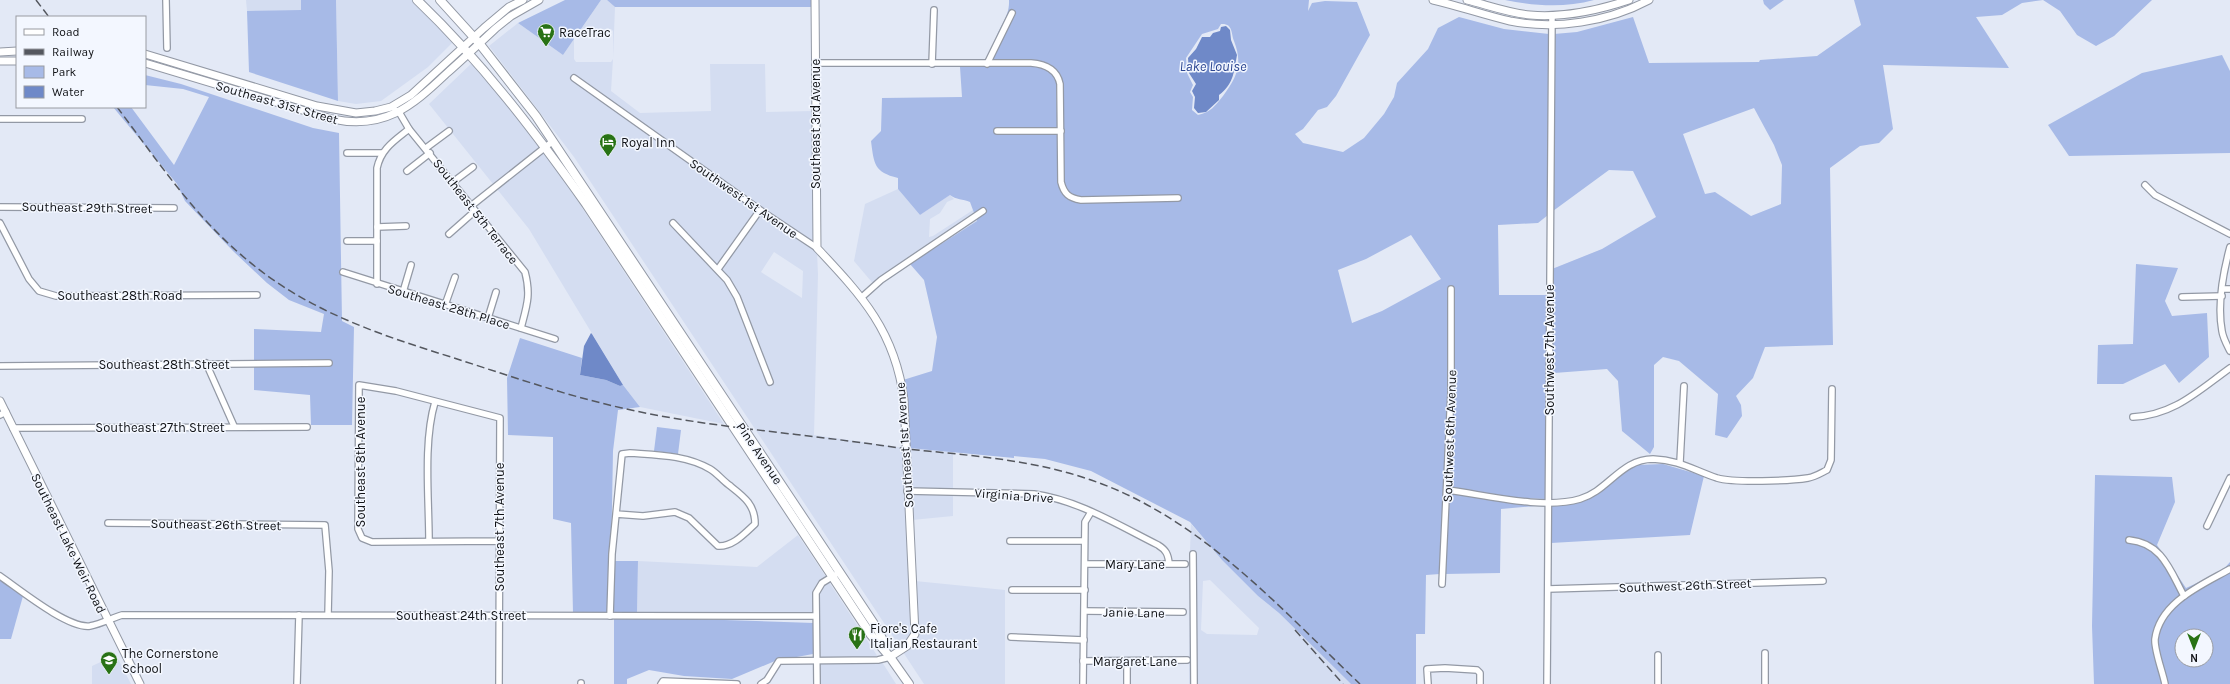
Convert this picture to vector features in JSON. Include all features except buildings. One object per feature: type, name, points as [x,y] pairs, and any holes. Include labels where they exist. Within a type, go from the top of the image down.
[{"type":"highway","points":[[417,0],[466,50],[546,147],[623,253]]},
{"type":"highway","points":[[440,0],[479,43],[553,141],[623,253]]},
{"type":"highway","name":"Pine Avenue","points":[[623,253],[836,574],[878,630],[890,657],[908,684]]},
{"type":"main road","name":"Southeast 31st Street","points":[[146,63],[346,122],[367,122],[400,112],[417,101],[466,50],[474,37],[509,7],[523,0]]},
{"type":"main road","name":"Southeast 31st Street","points":[[146,54],[339,111],[356,113],[391,107],[411,95],[466,50],[479,43],[511,16],[539,0]]},
{"type":"main road","name":"Southeast 3rd Avenue","points":[[815,0],[817,248]]},
{"type":"main road","points":[[1433,0],[1511,21],[1551,25],[1609,15],[1649,0]]},
{"type":"main road","points":[[1467,0],[1529,15],[1552,15],[1590,11],[1629,0]]},
{"type":"main road","points":[[0,52],[16,52]]},
{"type":"main road","points":[[0,61],[16,60]]},
{"type":"main road","name":"Southeast 1st Avenue","points":[[817,248],[862,297],[885,333],[898,366],[904,400],[907,491],[915,634],[907,646],[890,657]]},
{"type":"main road","name":"Southeast Lake Weir Road","points":[[0,401],[3,413],[13,428],[140,684]]},
{"type":"street","points":[[166,0],[167,48]]},
{"type":"street","points":[[932,64],[934,10]]},
{"type":"street","points":[[987,64],[1012,13]]},
{"type":"street","name":"Southwest 7th Avenue","points":[[1547,684],[1552,15]]},
{"type":"street","points":[[816,63],[1039,64],[1055,71],[1060,84],[1061,182],[1063,191],[1070,197],[1081,200],[1178,198]]},
{"type":"street","name":"Southwest 1st Avenue","points":[[574,78],[760,210],[817,248]]},
{"type":"street","points":[[391,107],[400,112]]},
{"type":"street","name":"Southeast 5th Terrace","points":[[400,112],[409,128],[524,272],[530,289],[529,300],[521,328]]},
{"type":"street","points":[[0,119],[82,119]]},
{"type":"street","points":[[377,284],[377,168],[382,153],[409,128]]},
{"type":"street","points":[[426,148],[449,131]]},
{"type":"street","points":[[997,131],[1061,131]]},
{"type":"street","points":[[471,206],[553,141]]},
{"type":"street","points":[[347,153],[382,153]]},
{"type":"street","points":[[407,171],[430,153]]},
{"type":"street","points":[[453,182],[473,166]]},
{"type":"street","points":[[2145,185],[2155,195],[2230,234]]},
{"type":"street","name":"Southeast 29th Street","points":[[0,207],[174,208]]},
{"type":"street","points":[[718,269],[760,210]]},
{"type":"street","points":[[449,234],[475,211]]},
{"type":"street","points":[[862,297],[881,280],[983,211]]},
{"type":"street","name":"Southeast 28th Road","points":[[0,223],[29,279],[39,291],[56,296],[257,295]]},
{"type":"street","points":[[673,223],[718,269],[736,297],[770,382]]},
{"type":"street","points":[[377,226],[406,226]]},
{"type":"street","points":[[346,241],[377,240]]},
{"type":"street","points":[[2230,248],[2224,269],[2222,289],[2222,331],[2230,351]]},
{"type":"street","points":[[403,292],[411,265]]},
{"type":"street","name":"Southeast 28th Place","points":[[343,272],[377,284],[556,339]]},
{"type":"street","points":[[445,305],[455,277]]},
{"type":"street","name":"Southwest 6th Avenue","points":[[1442,584],[1448,490],[1451,392],[1451,289]]},
{"type":"street","points":[[2222,289],[2230,289]]},
{"type":"street","points":[[488,318],[496,292]]},
{"type":"street","points":[[2182,297],[2222,296]]},
{"type":"street","name":"Southeast 28th Street","points":[[0,366],[329,363]]},
{"type":"street","points":[[206,364],[234,426]]},
{"type":"street","points":[[2133,418],[2160,414],[2179,405],[2230,368]]},
{"type":"street","name":"Southeast 8th Avenue","points":[[429,541],[372,542],[362,538],[358,529],[359,385],[396,391],[435,402]]},
{"type":"street","points":[[1680,462],[1684,386]]},
{"type":"street","points":[[1448,490],[1515,501],[1549,502],[1580,499],[1596,493],[1628,466],[1639,461],[1653,460],[1680,462],[1717,478],[1732,481],[1808,478],[1827,470],[1831,460],[1832,389]]},
{"type":"street","points":[[435,402],[431,417],[429,436],[429,541],[499,541]]},
{"type":"street","name":"Southeast 7th Avenue","points":[[435,402],[500,418],[498,615],[499,684]]},
{"type":"street","name":"Southeast 27th Street","points":[[13,428],[234,426],[308,427]]},
{"type":"street","points":[[610,616],[612,554],[616,514],[622,454],[637,453],[682,458],[712,470],[730,486],[738,490],[755,514],[755,524],[732,542],[725,546],[718,546],[689,518],[675,512],[643,516],[616,514]]},
{"type":"street","points":[[2208,526],[2230,478]]},
{"type":"street","name":"Virginia Drive","points":[[907,491],[1034,494],[1064,500],[1164,549],[1168,554],[1169,563]]},
{"type":"street","points":[[1083,684],[1085,611],[1084,541],[1085,522],[1091,512]]},
{"type":"street","name":"Southeast 26th Street","points":[[108,523],[325,525],[329,571],[328,615]]},
{"type":"street","points":[[2129,540],[2141,541],[2160,554],[2184,596]]},
{"type":"street","points":[[1010,541],[1084,541]]},
{"type":"street","points":[[1193,554],[1194,684]]},
{"type":"street","name":"Mary Lane","points":[[1085,564],[1185,564]]},
{"type":"street","points":[[2165,684],[2155,641],[2158,627],[2169,610],[2184,596],[2230,569]]},
{"type":"street","points":[[816,684],[816,593],[819,587],[836,574]]},
{"type":"street","name":"Southeast 24th Street","points":[[0,576],[30,598],[76,625],[90,626],[122,615],[816,616]]},
{"type":"street","name":"Southwest 26th Street","points":[[1548,589],[1822,581]]},
{"type":"street","points":[[1012,590],[1085,590]]},
{"type":"street","name":"Janie Lane","points":[[1085,611],[1184,612]]},
{"type":"street","points":[[297,684],[299,615]]},
{"type":"street","points":[[1011,637],[1084,640]]},
{"type":"street","points":[[1765,653],[1765,684]]},
{"type":"street","points":[[1658,655],[1658,684]]},
{"type":"street","points":[[761,684],[767,680],[779,661],[878,660],[890,657]]},
{"type":"street","name":"Margaret Lane","points":[[1083,661],[1187,660]]},
{"type":"street","points":[[1127,661],[1127,684]]},
{"type":"street","points":[[1428,684],[1427,670],[1467,669],[1477,670],[1480,673],[1480,684]]},
{"type":"street","points":[[661,684],[663,681],[736,684]]},
{"type":"shaded area","points":[[246,0],[301,0],[301,10],[247,11]]},
{"type":"shaded area","points":[[336,0],[414,0],[454,41],[428,67],[381,101],[356,104],[338,101]]},
{"type":"shaded area","points":[[601,0],[607,0],[615,7],[613,58],[613,31],[611,29],[581,29]]},
{"type":"shaded area","points":[[518,23],[563,55],[574,39],[574,59],[576,62],[611,62],[613,59],[611,91],[640,113],[711,111],[710,64],[765,64],[766,112],[813,111],[814,250],[817,252],[818,274],[814,435],[904,448],[912,633],[910,640],[900,647],[574,157],[489,46]],"holes":[[[774,252],[803,271],[802,298],[761,272]]]},
{"type":"shaded area","points":[[473,62],[506,101],[556,168],[724,424],[640,407],[623,385],[529,229],[429,104]]},
{"type":"shaded area","points":[[898,189],[920,215],[950,195],[954,199],[947,202],[940,213],[930,219],[929,237],[933,236],[973,210],[977,221],[876,287],[854,261],[865,204]]},
{"type":"shaded area","points":[[909,448],[953,452],[953,516],[912,520]]},
{"type":"shaded area","points":[[1191,524],[1222,560],[1258,596],[1279,613],[1351,684],[1197,684],[1195,551],[1190,551]],"holes":[[[1210,580],[1259,628],[1257,635],[1207,634],[1201,630],[1203,581]]]},
{"type":"shaded area","points":[[798,535],[826,577],[817,585],[814,592],[814,613],[637,613],[638,561],[757,567]]},
{"type":"shaded area","points":[[1190,551],[1192,683],[1189,684]]},
{"type":"shaded area","points":[[915,581],[1005,590],[1005,684],[924,684],[903,652],[916,639]]},
{"type":"shaded area","points":[[829,582],[878,657],[818,657],[819,593],[824,585]]},
{"type":"shaded area","name":"The Cornerstone School","points":[[116,655],[131,684],[92,684],[92,666]]},
{"type":"shaded area","points":[[882,662],[896,684],[819,684],[818,663]]},
{"type":"green space","points":[[301,0],[336,0],[338,101],[249,72],[247,11],[301,10]]},
{"type":"green space","points":[[565,0],[601,0],[581,29],[576,29],[574,31],[574,39],[563,55],[518,23]]},
{"type":"green space","points":[[607,0],[813,0],[813,7],[615,7]]},
{"type":"green space","points":[[1009,0],[1309,0],[1308,11],[1312,3],[1325,1],[1357,2],[1370,35],[1336,96],[1327,107],[1318,110],[1303,129],[1295,134],[1303,143],[1343,152],[1364,138],[1384,114],[1394,97],[1397,83],[1428,49],[1438,28],[1459,17],[1504,29],[1549,34],[1548,215],[1538,223],[1498,225],[1499,295],[1547,295],[1546,499],[1515,498],[1450,487],[1453,392],[1453,286],[1448,286],[1448,392],[1440,574],[1426,575],[1425,634],[1416,634],[1416,684],[1351,684],[1279,613],[1258,596],[1222,560],[1190,522],[1091,471],[1045,459],[1014,456],[1014,458],[909,448],[903,380],[932,371],[937,337],[924,280],[910,264],[977,221],[970,202],[950,195],[920,215],[898,189],[898,178],[884,173],[877,166],[873,156],[871,141],[881,131],[882,98],[962,97],[960,67],[1039,66],[1053,73],[1056,80],[1059,182],[1062,194],[1066,193],[1063,182],[1061,79],[1058,72],[1053,67],[1039,61],[991,61],[1016,13],[1011,10],[995,43],[1009,6]],"holes":[[[1221,24],[1228,25],[1231,29],[1237,49],[1237,70],[1232,83],[1218,103],[1210,110],[1198,115],[1192,110],[1193,97],[1190,92],[1193,85],[1187,73],[1186,58],[1202,34],[1218,29]],[[1411,235],[1441,279],[1382,311],[1352,323],[1338,270],[1366,259]]]},
{"type":"green space","points":[[1505,0],[1594,0],[1583,3],[1550,5],[1528,4]]},
{"type":"green space","points":[[1763,0],[1784,0],[1770,10],[1764,4]]},
{"type":"green space","points":[[1854,0],[2043,0],[2022,3],[2002,15],[1976,17],[2009,68],[1883,65],[1893,129],[1879,143],[1860,146],[1830,168],[1833,345],[1765,347],[1753,378],[1736,396],[1741,405],[1742,416],[1727,438],[1715,435],[1718,394],[1679,361],[1663,357],[1654,365],[1654,447],[1650,454],[1622,431],[1618,381],[1607,369],[1554,373],[1551,432],[1552,269],[1602,249],[1656,217],[1633,171],[1609,170],[1553,211],[1554,34],[1577,32],[1633,17],[1649,63],[1759,62],[1760,60],[1817,56],[1861,25]],"holes":[[[1754,108],[1774,145],[1782,165],[1781,204],[1751,216],[1715,192],[1705,194],[1683,134]]]},
{"type":"green space","points":[[2043,0],[2152,0],[2114,36],[2096,46],[2077,35],[2060,11]]},
{"type":"green space","points":[[2222,55],[2230,71],[2230,153],[2069,156],[2048,125],[2142,73]]},
{"type":"green space","points":[[146,75],[181,84],[313,128],[339,133],[342,321],[354,327],[352,425],[311,425],[310,395],[254,390],[254,329],[321,332],[324,314],[289,300],[267,283],[233,251],[185,201],[177,184],[114,108],[132,108],[174,165],[209,97],[183,89],[146,85]]},
{"type":"green space","points":[[2136,264],[2178,268],[2165,301],[2172,316],[2207,313],[2209,357],[2179,383],[2165,364],[2123,384],[2097,384],[2098,345],[2133,344]]},
{"type":"green space","points":[[520,338],[582,358],[580,375],[606,380],[620,386],[623,385],[640,407],[618,410],[613,451],[611,561],[638,561],[637,613],[573,613],[571,523],[553,519],[553,437],[508,435],[507,378]]},
{"type":"green space","points":[[657,427],[681,430],[678,454],[654,451]]},
{"type":"green space","points":[[1663,464],[1704,476],[1690,535],[1551,543],[1551,505],[1587,500],[1598,494],[1616,477],[1637,465]]},
{"type":"green space","points":[[2095,475],[2172,477],[2175,502],[2157,545],[2186,588],[2221,572],[2230,562],[2230,684],[2094,684],[2092,626]]},
{"type":"green space","points":[[1450,493],[1515,504],[1546,505],[1501,509],[1500,573],[1445,574]]},
{"type":"green space","points":[[0,579],[23,596],[11,639],[0,639]]},
{"type":"green space","points":[[661,618],[814,623],[813,654],[775,661],[732,679],[684,676],[649,670],[627,679],[627,684],[614,684],[614,619]]},
{"type":"water","name":"Lake Louise","points":[[1226,26],[1230,30],[1231,40],[1237,55],[1234,72],[1228,86],[1219,95],[1219,100],[1206,112],[1198,113],[1194,108],[1195,97],[1192,91],[1196,84],[1189,73],[1188,58],[1196,49],[1202,37],[1210,37],[1213,33],[1220,31],[1221,27]]},
{"type":"water","points":[[591,333],[623,385],[620,386],[606,380],[580,375],[584,346]]},
{"type":"railway","points":[[36,0],[48,16]]},
{"type":"railway","points":[[118,108],[177,187],[227,242],[269,277],[293,293],[343,318],[396,339],[514,378],[622,408],[678,419],[735,427],[1037,465],[1059,470],[1102,484],[1139,501],[1175,521],[1208,545],[1240,570],[1271,598],[1360,684]]},
{"type":"railway","points":[[1295,630],[1343,684]]},
{"type":"place","name":"RaceTrac","points":[[546,47]]},
{"type":"place","name":"Royal Inn","points":[[608,157]]},
{"type":"place","name":"Fiore's Cafe Italian Restaurant","points":[[857,650]]},
{"type":"place","name":"The Cornerstone School","points":[[109,675]]}]
